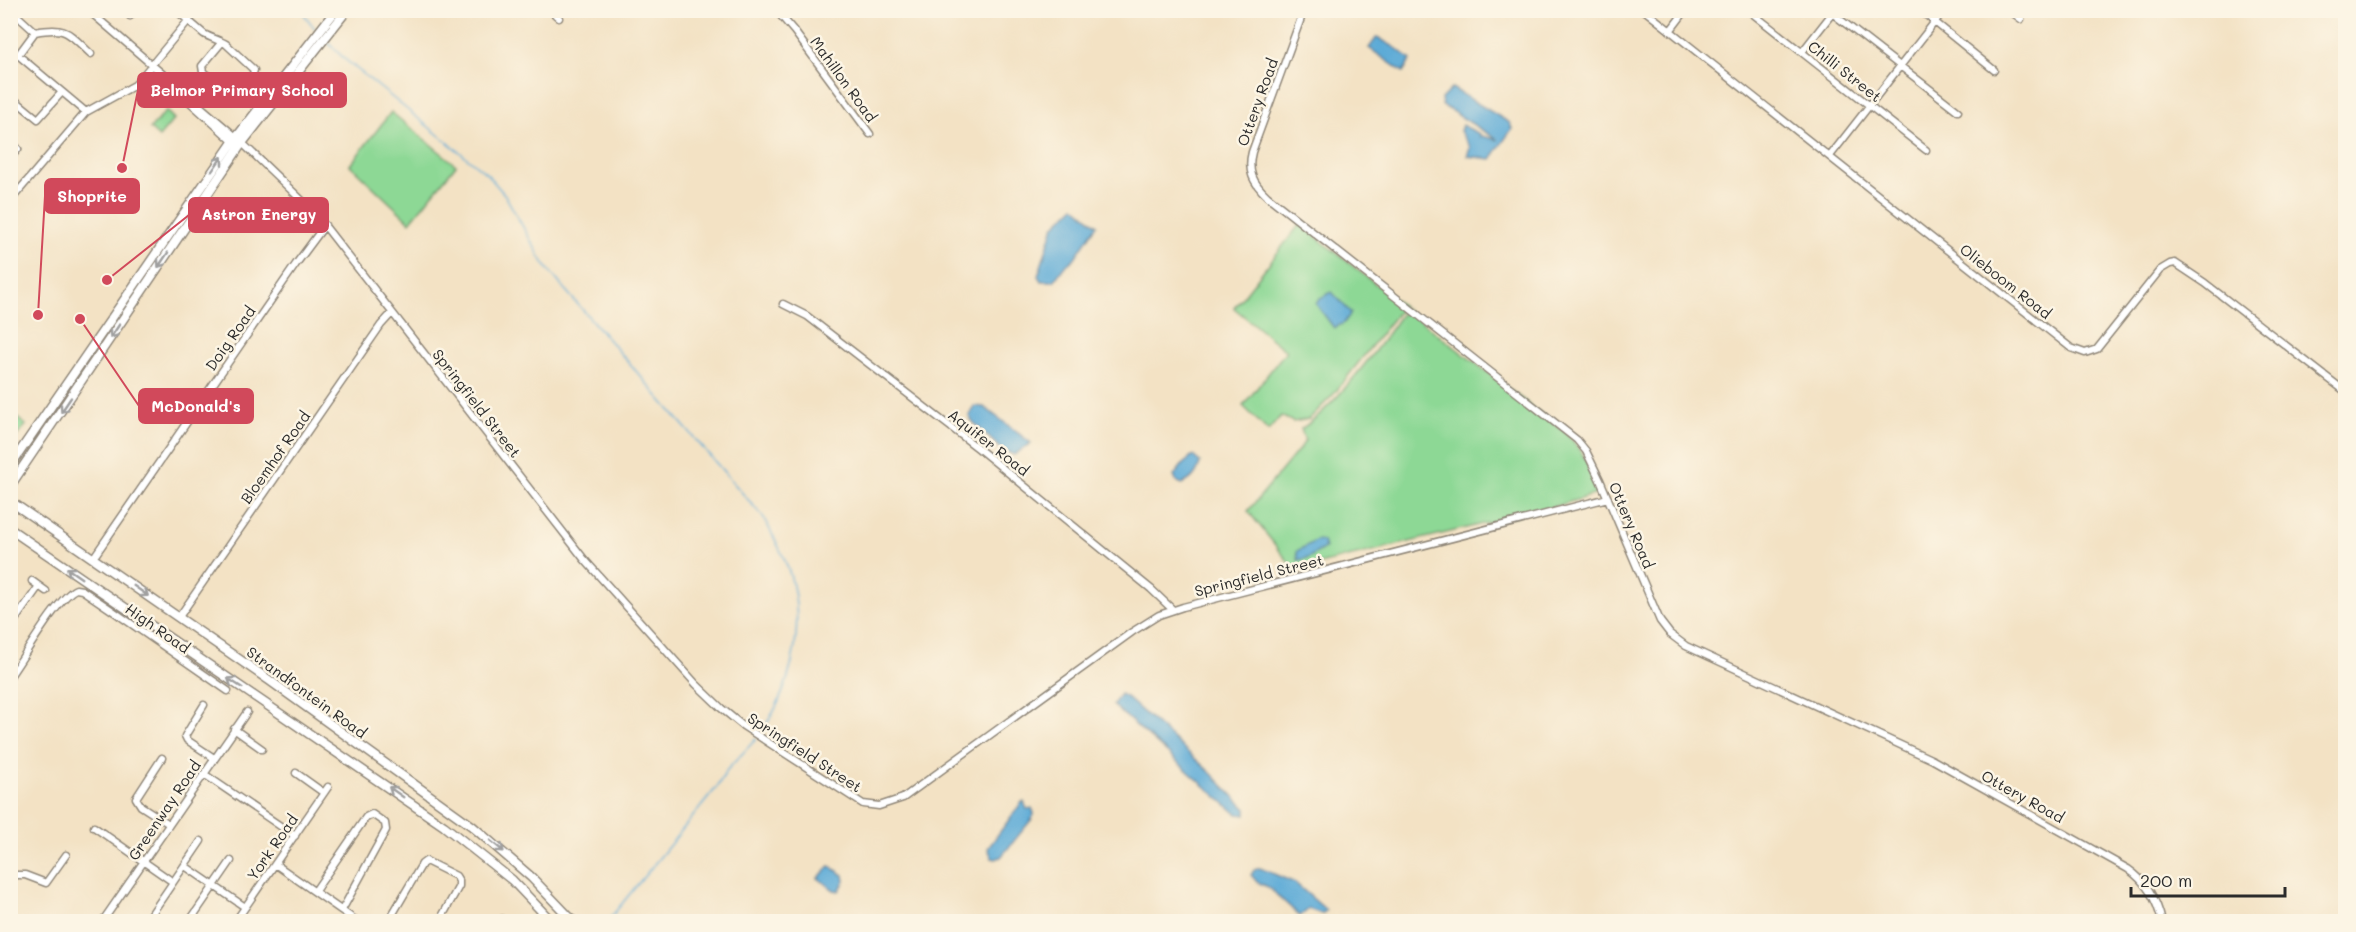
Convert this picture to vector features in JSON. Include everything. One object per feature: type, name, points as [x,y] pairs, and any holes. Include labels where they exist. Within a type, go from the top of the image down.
[{"type":"main road","points":[[324,33],[336,10]]},
{"type":"main road","points":[[10,466],[238,142],[324,33],[347,10]]},
{"type":"main road","points":[[10,486],[238,142]]},
{"type":"main road","name":"Strandfontein Road","points":[[10,501],[179,617],[478,831],[509,856],[574,921]]},
{"type":"main road","name":"Strandfontein Road","points":[[10,529],[459,836],[512,880],[552,921]]},
{"type":"street","name":"Springfield Street","points":[[88,10],[171,82],[191,105],[238,142],[305,203],[325,225],[584,559],[696,684],[721,708],[752,732],[862,804],[879,806],[891,803],[921,786],[1132,632],[1173,610],[1608,498]]},
{"type":"street","points":[[176,10],[209,37],[222,42],[254,70],[252,77],[242,87],[223,87],[206,75],[202,69],[222,42]]},
{"type":"street","points":[[11,199],[86,112],[135,85],[197,10]]},
{"type":"street","points":[[550,10],[559,18]]},
{"type":"street","name":"Mahillon Road","points":[[776,10],[870,134]]},
{"type":"street","name":"Ottery Road","points":[[1304,10],[1252,152],[1249,165],[1254,181],[1267,196],[1573,435],[1586,451],[1660,621],[1667,631],[1677,641],[1933,760],[2128,869],[2140,878],[2150,891],[2162,921]]},
{"type":"street","name":"Olieboom Road","points":[[1644,10],[2078,352],[2085,353],[2097,349],[2160,270],[2175,263],[2186,268],[2346,392]]},
{"type":"street","points":[[1670,31],[1686,10]]},
{"type":"street","name":"Chilli Street","points":[[1748,10],[1926,150]]},
{"type":"street","points":[[1920,10],[1994,70]]},
{"type":"street","points":[[1830,156],[1944,10]]},
{"type":"street","points":[[2009,10],[2021,19]]},
{"type":"street","points":[[14,11],[35,32]]},
{"type":"street","points":[[1802,52],[1832,12],[1958,111]]},
{"type":"street","points":[[18,55],[35,32],[58,29],[65,31],[91,54]]},
{"type":"street","points":[[10,51],[18,55],[86,112]]},
{"type":"street","points":[[10,96],[38,119],[62,92]]},
{"type":"street","points":[[10,140],[18,148],[10,158]]},
{"type":"street","name":"Doig Road","points":[[96,554],[325,225]]},
{"type":"street","name":"Aquifer Road","points":[[783,303],[807,316],[952,428],[1136,576],[1173,610]]},
{"type":"street","name":"Bloemhof Road","points":[[179,617],[381,325],[392,313]]},
{"type":"street","points":[[32,582],[46,591]]},
{"type":"street","points":[[10,627],[39,586]]},
{"type":"street","name":"High Road","points":[[10,676],[50,619],[74,590],[82,590],[228,691]]},
{"type":"street","points":[[204,705],[185,736],[187,740],[214,758]]},
{"type":"street","name":"Greenway Road","points":[[102,921],[247,712]]},
{"type":"street","points":[[234,729],[262,749]]},
{"type":"street","points":[[162,758],[136,798],[141,806],[169,824]]},
{"type":"street","points":[[296,773],[324,793]]},
{"type":"street","points":[[204,774],[295,836]]},
{"type":"street","name":"York Road","points":[[235,921],[328,787]]},
{"type":"street","points":[[315,891],[366,817],[372,814],[378,817],[385,823],[387,830],[342,910]]},
{"type":"street","points":[[94,827],[173,882]]},
{"type":"street","points":[[146,921],[201,841]]},
{"type":"street","points":[[10,874],[25,875],[46,883],[66,855]]},
{"type":"street","points":[[186,921],[231,861]]},
{"type":"street","points":[[388,921],[426,861],[456,876],[459,880],[459,886],[438,921]]},
{"type":"street","points":[[275,864],[358,921]]},
{"type":"street","points":[[185,866],[245,907]]},
{"type":"street","points":[[495,921],[502,919],[506,921]]},
{"type":"green space","points":[[166,111],[174,119],[159,137],[150,129]]},
{"type":"green space","points":[[391,112],[456,165],[410,222],[350,165]]},
{"type":"green space","points":[[1300,224],[1403,306],[1333,395],[1309,419],[1293,422],[1281,416],[1268,431],[1243,406],[1286,351],[1234,308]]},
{"type":"green space","points":[[1405,309],[1565,432],[1588,465],[1599,487],[1597,494],[1295,570],[1248,511],[1305,441],[1301,429],[1315,419],[1343,390]]},
{"type":"green space","points":[[11,413],[26,425],[11,443]]},
{"type":"water","points":[[1377,37],[1411,60],[1403,72],[1369,48]]},
{"type":"water","points":[[1452,88],[1510,123],[1512,129],[1491,159],[1467,156],[1470,147],[1460,131],[1462,125],[1480,134],[1480,137],[1498,140],[1442,105],[1441,99]]},
{"type":"water","points":[[1075,206],[1097,225],[1074,259],[1064,267],[1054,281],[1041,281],[1038,276],[1054,226]]},
{"type":"water","points":[[1332,292],[1351,313],[1344,323],[1334,328],[1316,304],[1320,298]]},
{"type":"water","points":[[974,406],[984,407],[1031,443],[1014,455],[1001,449],[972,421],[969,416]]},
{"type":"water","points":[[1193,456],[1200,462],[1192,478],[1182,484],[1176,481],[1174,476]]},
{"type":"water","points":[[1317,540],[1323,541],[1325,548],[1308,558],[1298,560],[1297,551]]},
{"type":"water","points":[[1120,694],[1209,771],[1246,809],[1246,815],[1237,814],[1232,810],[1113,705]]},
{"type":"water","points":[[1022,802],[1027,809],[1032,808],[1034,813],[1032,819],[1001,857],[992,858],[988,848]]},
{"type":"water","points":[[830,866],[844,875],[845,881],[839,891],[818,878]]},
{"type":"water","points":[[1260,868],[1295,883],[1326,910],[1322,914],[1309,909],[1300,916],[1251,875],[1254,870]]},
{"type":"waterway","points":[[301,10],[315,29]]},
{"type":"waterway","points":[[326,41],[347,61],[487,174],[505,195],[544,264],[764,518],[791,577],[797,625],[786,683],[779,702],[759,735]]},
{"type":"waterway","points":[[607,922],[717,787],[727,770],[756,739]]},
{"type":"place","name":"Belmor Primary School","points":[[122,168]]},
{"type":"place","name":"Astron Energy","points":[[107,280]]},
{"type":"place","name":"Shoprite","points":[[38,315]]},
{"type":"place","name":"McDonald's","points":[[80,319]]}]
